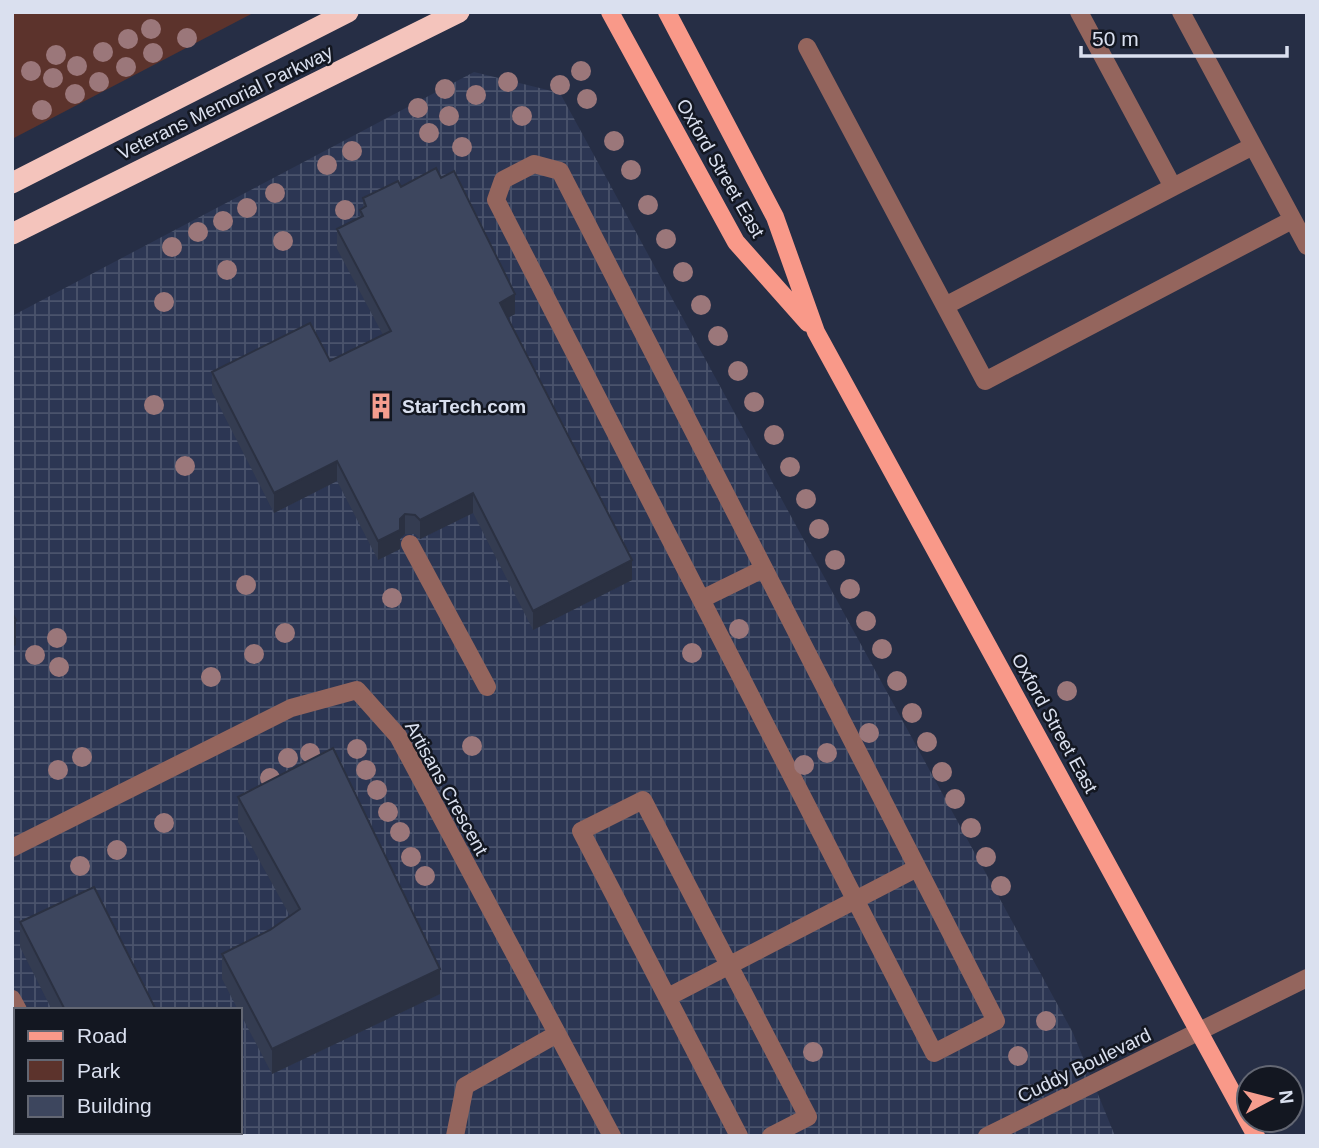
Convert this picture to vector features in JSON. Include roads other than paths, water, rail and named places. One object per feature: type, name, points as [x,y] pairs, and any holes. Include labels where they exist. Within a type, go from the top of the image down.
[{"type":"highway","name":"Veterans Memorial Parkway","points":[[12,183],[348,12]]},
{"type":"highway","name":"Veterans Memorial Parkway","points":[[12,234],[459,12]]},
{"type":"main road","name":"Oxford Street East","points":[[610,12],[736,242],[816,332]]},
{"type":"main road","name":"Oxford Street East","points":[[667,12],[775,216],[816,332],[1256,1136]]},
{"type":"street","points":[[1079,12],[1172,187]]},
{"type":"street","points":[[1181,12],[1307,246]]},
{"type":"street","points":[[807,47],[985,381],[1293,220]]},
{"type":"street","points":[[945,306],[1253,146]]},
{"type":"street","points":[[534,164],[560,171],[763,569],[996,1021],[934,1053],[496,200],[503,180],[534,164]]},
{"type":"street","points":[[410,544],[487,687]]},
{"type":"street","points":[[702,599],[763,569]]},
{"type":"street","name":"Artisans Crescent","points":[[12,848],[291,708],[357,690],[398,736],[612,1136]]},
{"type":"street","points":[[739,1136],[581,831],[643,800],[808,1117],[771,1136]]},
{"type":"street","points":[[668,996],[917,868]]},
{"type":"street","name":"Cuddy Boulevard","points":[[987,1136],[1307,978]]},
{"type":"street","points":[[455,1136],[465,1086],[557,1034]]},
{"type":"place","name":"StarTech.com","points":[[381,406]]}]
